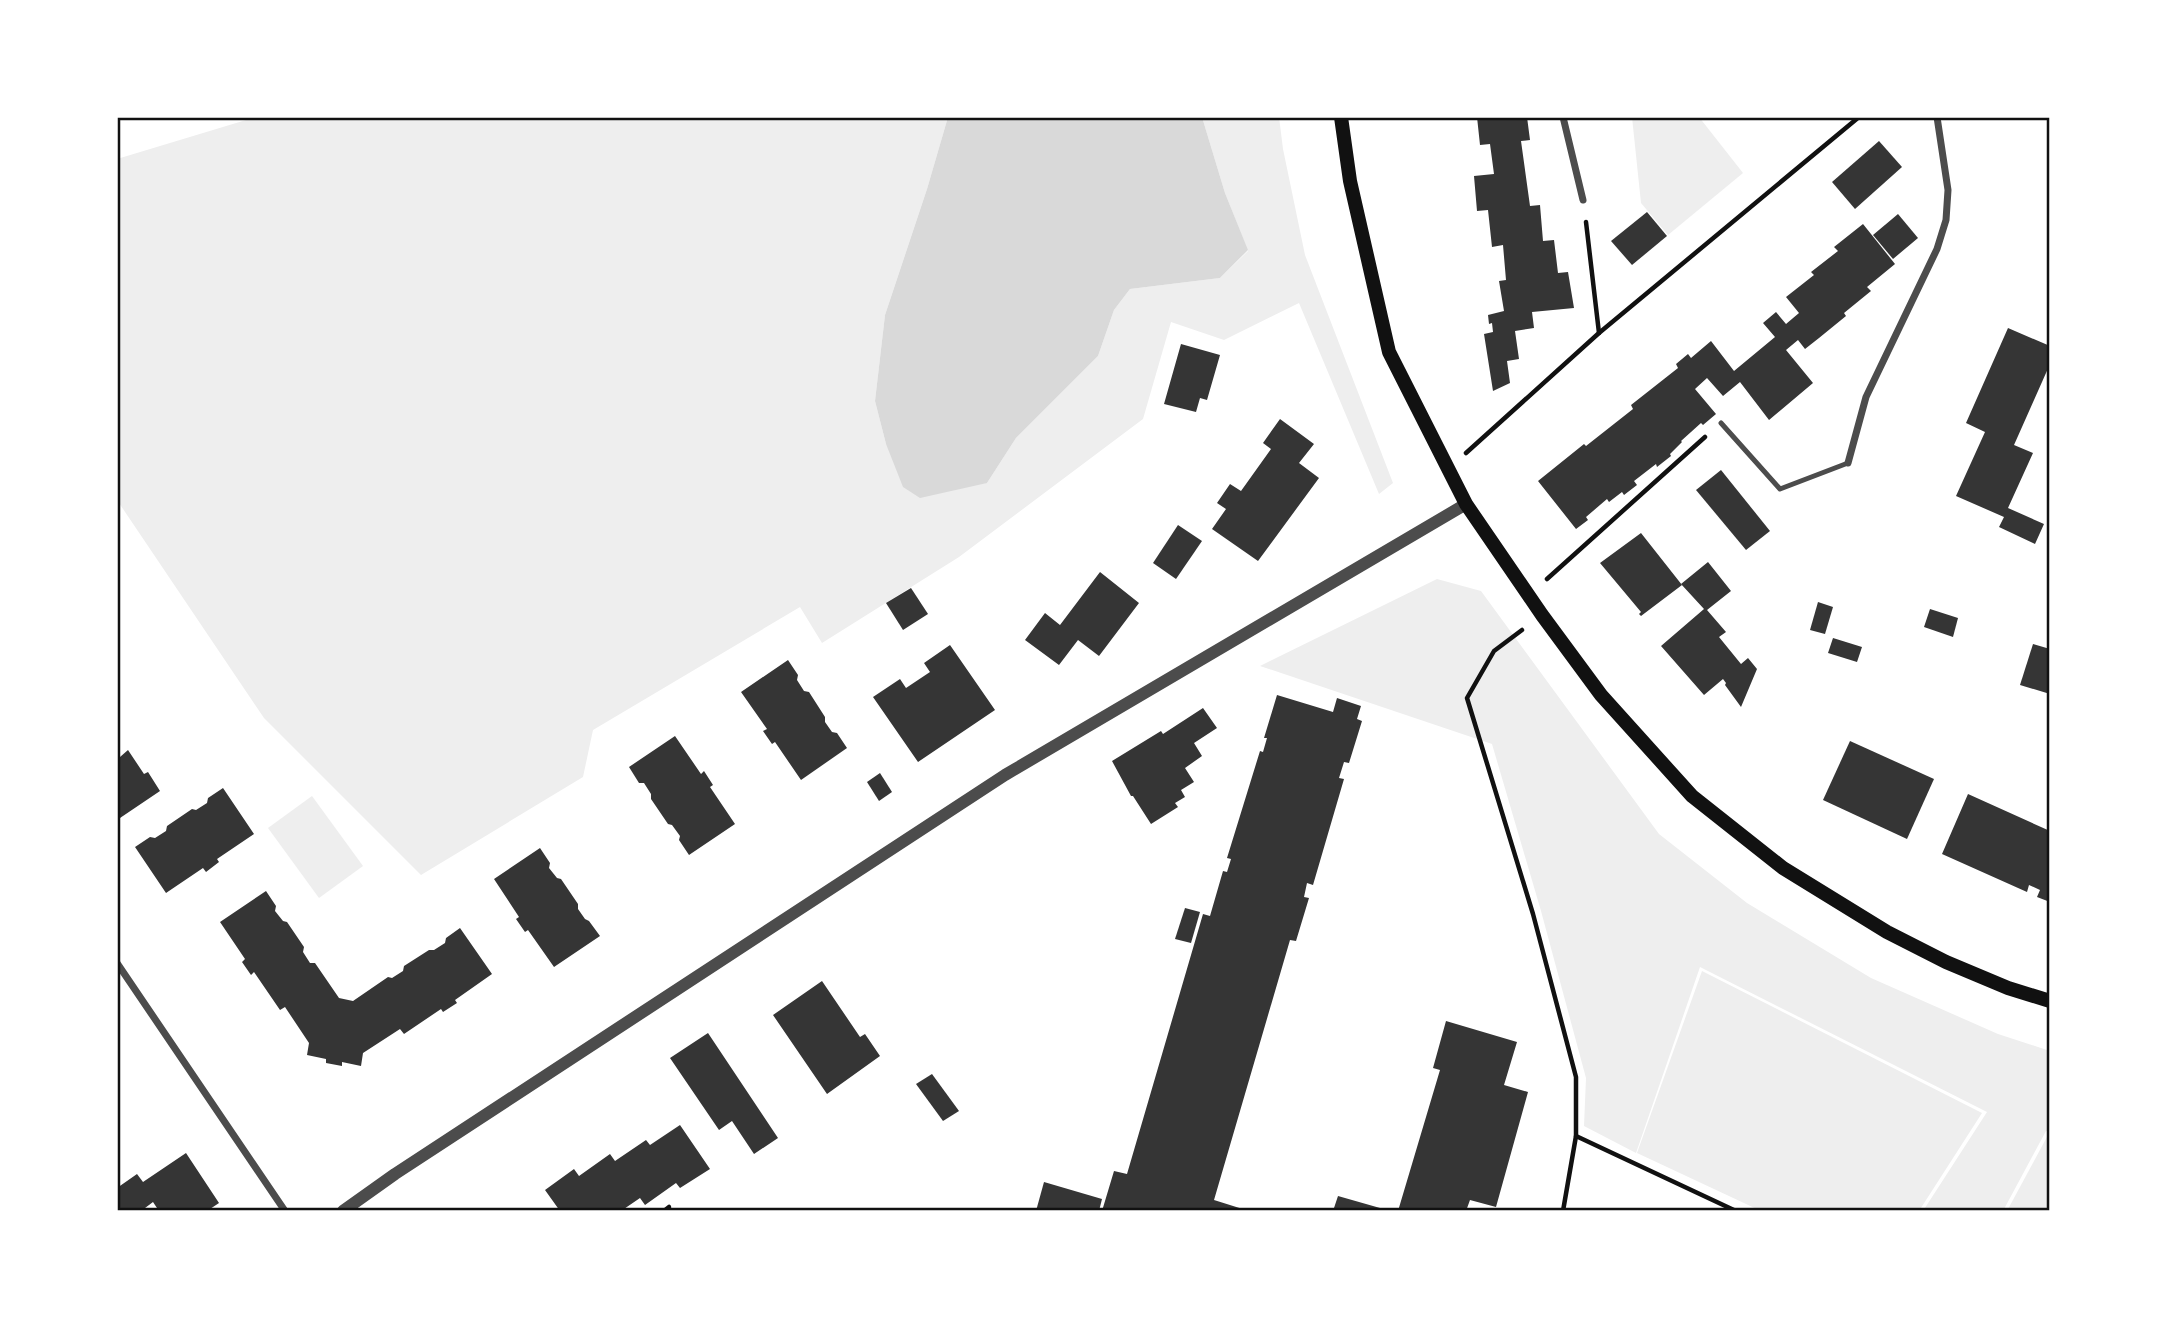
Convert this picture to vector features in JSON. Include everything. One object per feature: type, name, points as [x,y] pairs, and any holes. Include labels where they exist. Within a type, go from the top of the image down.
[{"type":"main road","points":[[1341,117],[1350,181],[1389,352],[1466,504],[1601,695],[1692,796],[1783,868],[1887,932],[1946,962],[2008,988],[2050,1001]]},
{"type":"street","points":[[1563,117],[1583,200]]},
{"type":"street","points":[[1848,464],[1866,397],[1937,249],[1946,220],[1948,190],[1937,117]]},
{"type":"street","points":[[343,1211],[1005,775],[1466,504]]},
{"type":"street","points":[[117,963],[285,1211]]},
{"type":"lane","points":[[1721,423],[1780,489],[1848,464]]},
{"type":"path","points":[[1447,470],[1599,332],[1859,117]]},
{"type":"path","points":[[1583,200],[1599,332]]},
{"type":"path","points":[[1528,595],[1721,423]]},
{"type":"path","points":[[1542,615],[1494,651],[1467,698],[1533,914],[1576,1077],[1576,1136],[1563,1211]]},
{"type":"path","points":[[1576,1136],[1736,1211]]},
{"type":"shaded area","points":[[256,117],[948,117],[885,315],[875,401],[886,444],[987,483],[1016,438],[1098,356],[1114,310],[1130,289],[1220,278],[1248,251],[1225,193],[1202,117],[1279,117],[1305,255],[1393,483],[1379,494],[1299,303],[1224,340],[1171,322],[1143,419],[959,557],[822,643],[800,607],[593,730],[583,777],[421,875],[264,718],[117,500],[117,159]]},
{"type":"shaded area","points":[[948,117],[1202,117],[1225,193],[1248,250],[1220,278],[1130,289],[1114,310],[1098,356],[1016,438],[987,483],[920,498],[903,487],[886,444],[875,401],[885,315]]},
{"type":"shaded area","points":[[1632,117],[1699,117],[1743,173],[1668,235],[1641,203]]},
{"type":"shaded area","points":[[1437,579],[1481,591],[1659,834],[1747,903],[1871,978],[1998,1034],[2050,1051],[2050,1131],[2046,1131],[2003,1211],[1923,1211],[1987,1112],[1700,967],[1636,1153],[1584,1126],[1586,1078],[1492,744],[1260,666]]},
{"type":"shaded area","points":[[312,796],[363,866],[319,898],[268,828]]},
{"type":"shaded area","points":[[1702,971],[1982,1113],[1919,1211],[1761,1211],[1637,1153]]},
{"type":"shaded area","points":[[2048,1135],[2050,1211],[2007,1211]]},
{"type":"building","points":[[1477,117],[1527,117],[1530,140],[1521,141],[1530,206],[1540,205],[1543,241],[1554,240],[1558,273],[1568,272],[1574,308],[1532,312],[1534,328],[1515,331],[1519,359],[1507,361],[1510,383],[1493,391],[1484,334],[1493,332],[1488,315],[1504,311],[1499,281],[1506,280],[1503,245],[1492,247],[1488,210],[1477,211],[1474,176],[1494,174],[1490,144],[1480,145]]},
{"type":"building","points":[[1879,141],[1902,167],[1855,209],[1832,182]]},
{"type":"building","points":[[1647,212],[1667,236],[1632,265],[1611,241]]},
{"type":"building","points":[[1898,214],[1918,238],[1893,259],[1873,235]]},
{"type":"building","points":[[1863,224],[1895,264],[1867,287],[1871,291],[1844,313],[1846,316],[1819,338],[1805,349],[1798,340],[1786,350],[1813,383],[1769,420],[1740,382],[1723,396],[1707,378],[1695,389],[1716,414],[1681,441],[1671,456],[1634,481],[1637,485],[1609,502],[1607,499],[1576,529],[1538,481],[1633,409],[1631,405],[1678,368],[1676,364],[1688,354],[1691,358],[1711,341],[1734,371],[1775,337],[1763,323],[1776,312],[1786,324],[1799,313],[1786,297],[1814,275],[1811,272],[1838,251],[1834,247]]},
{"type":"building","points":[[2008,328],[2050,346],[2050,364],[2014,445],[2033,453],[2008,508],[2044,524],[2035,544],[1999,527],[2004,517],[1956,496],[1985,432],[1966,423]]},
{"type":"building","points":[[1181,344],[1220,355],[1207,400],[1200,398],[1196,412],[1164,404]]},
{"type":"building","points":[[1280,419],[1314,444],[1299,463],[1319,478],[1258,561],[1212,529],[1226,509],[1217,503],[1230,484],[1241,491],[1271,449],[1263,443]]},
{"type":"building","points":[[1721,470],[1770,531],[1746,550],[1696,490]]},
{"type":"building","points":[[1178,525],[1202,541],[1176,579],[1153,563]]},
{"type":"building","points":[[1641,533],[1682,585],[1641,616],[1641,612],[1600,563]]},
{"type":"building","points":[[1708,562],[1731,591],[1707,610],[1726,632],[1719,637],[1741,664],[1748,658],[1757,669],[1741,707],[1723,679],[1704,695],[1661,646],[1704,609],[1681,584]]},
{"type":"building","points":[[1100,572],[1139,603],[1099,656],[1078,640],[1059,665],[1025,640],[1045,613],[1060,625]]},
{"type":"building","points":[[911,588],[928,614],[903,630],[886,603]]},
{"type":"building","points":[[1818,602],[1833,607],[1825,634],[1810,630]]},
{"type":"building","points":[[1930,609],[1958,618],[1953,637],[1924,627]]},
{"type":"building","points":[[1833,638],[1862,647],[1857,662],[1828,653]]},
{"type":"building","points":[[2033,644],[2050,649],[2050,694],[2020,685]]},
{"type":"building","points":[[950,645],[995,710],[918,762],[873,697],[900,679],[906,688],[930,672],[924,663]]},
{"type":"building","points":[[788,660],[804,691],[809,692],[825,717],[825,722],[847,748],[801,780],[775,742],[772,744],[763,731],[767,729],[741,692]]},
{"type":"building","points":[[1277,695],[1333,712],[1337,698],[1361,706],[1357,719],[1362,721],[1349,763],[1344,762],[1339,778],[1344,779],[1313,885],[1307,883],[1304,897],[1309,898],[1296,941],[1290,940],[1214,1200],[1249,1211],[1102,1211],[1114,1171],[1127,1174],[1203,914],[1210,916],[1223,871],[1227,872],[1231,859],[1227,858],[1260,751],[1263,752],[1267,738],[1264,738]]},
{"type":"building","points":[[1203,708],[1217,728],[1194,743],[1202,756],[1185,768],[1194,782],[1181,790],[1185,797],[1175,803],[1178,807],[1151,824],[1131,796],[1112,761],[1161,731],[1163,734]]},
{"type":"building","points":[[675,736],[701,774],[704,771],[713,785],[710,787],[735,824],[689,855],[679,840],[680,836],[651,799],[644,783],[639,783],[629,767]]},
{"type":"building","points":[[1850,741],[1934,779],[1907,839],[1823,800]]},
{"type":"building","points":[[128,750],[144,774],[148,772],[160,791],[120,818],[117,813],[117,753],[120,757]]},
{"type":"building","points":[[880,773],[892,792],[879,801],[867,782]]},
{"type":"building","points":[[223,788],[254,834],[217,859],[219,862],[206,872],[203,868],[166,893],[135,847],[166,831],[167,826],[192,809],[196,810],[207,803],[208,798]]},
{"type":"building","points":[[1968,794],[2050,831],[2050,902],[2037,897],[2040,890],[2029,885],[2027,892],[1942,854]]},
{"type":"building","points":[[540,848],[550,863],[549,868],[561,879],[578,904],[578,909],[600,936],[554,967],[528,930],[525,932],[516,919],[519,917],[494,879]]},
{"type":"building","points":[[266,891],[276,906],[275,911],[287,922],[304,947],[303,952],[310,963],[315,963],[339,998],[353,1001],[388,977],[392,978],[403,971],[404,966],[429,950],[445,943],[446,938],[460,928],[492,974],[455,1000],[457,1003],[443,1012],[441,1009],[404,1034],[400,1029],[363,1053],[361,1066],[342,1062],[342,1066],[326,1063],[326,1059],[307,1055],[309,1043],[285,1007],[280,1010],[254,972],[251,975],[242,962],[245,959],[220,922]]},
{"type":"building","points":[[1185,908],[1200,912],[1191,943],[1175,939]]},
{"type":"building","points":[[822,981],[860,1037],[865,1034],[880,1056],[827,1094],[773,1015]]},
{"type":"building","points":[[1446,1021],[1517,1042],[1504,1085],[1528,1092],[1496,1207],[1470,1200],[1466,1211],[1398,1211],[1440,1070],[1433,1068]]},
{"type":"building","points":[[708,1033],[778,1138],[754,1154],[732,1121],[719,1130],[670,1058]]},
{"type":"building","points":[[932,1074],[959,1111],[943,1121],[916,1084]]},
{"type":"building","points":[[680,1125],[710,1169],[680,1188],[676,1183],[645,1205],[640,1198],[621,1211],[560,1211],[545,1190],[574,1169],[579,1176],[610,1154],[615,1161],[646,1140],[650,1145]]},
{"type":"building","points":[[186,1153],[219,1203],[207,1211],[159,1211],[153,1202],[141,1211],[117,1211],[117,1188],[137,1174],[143,1182]]},
{"type":"building","points":[[1044,1182],[1102,1199],[1099,1211],[1036,1211]]},
{"type":"building","points":[[1338,1196],[1387,1210],[1333,1211]]}]
